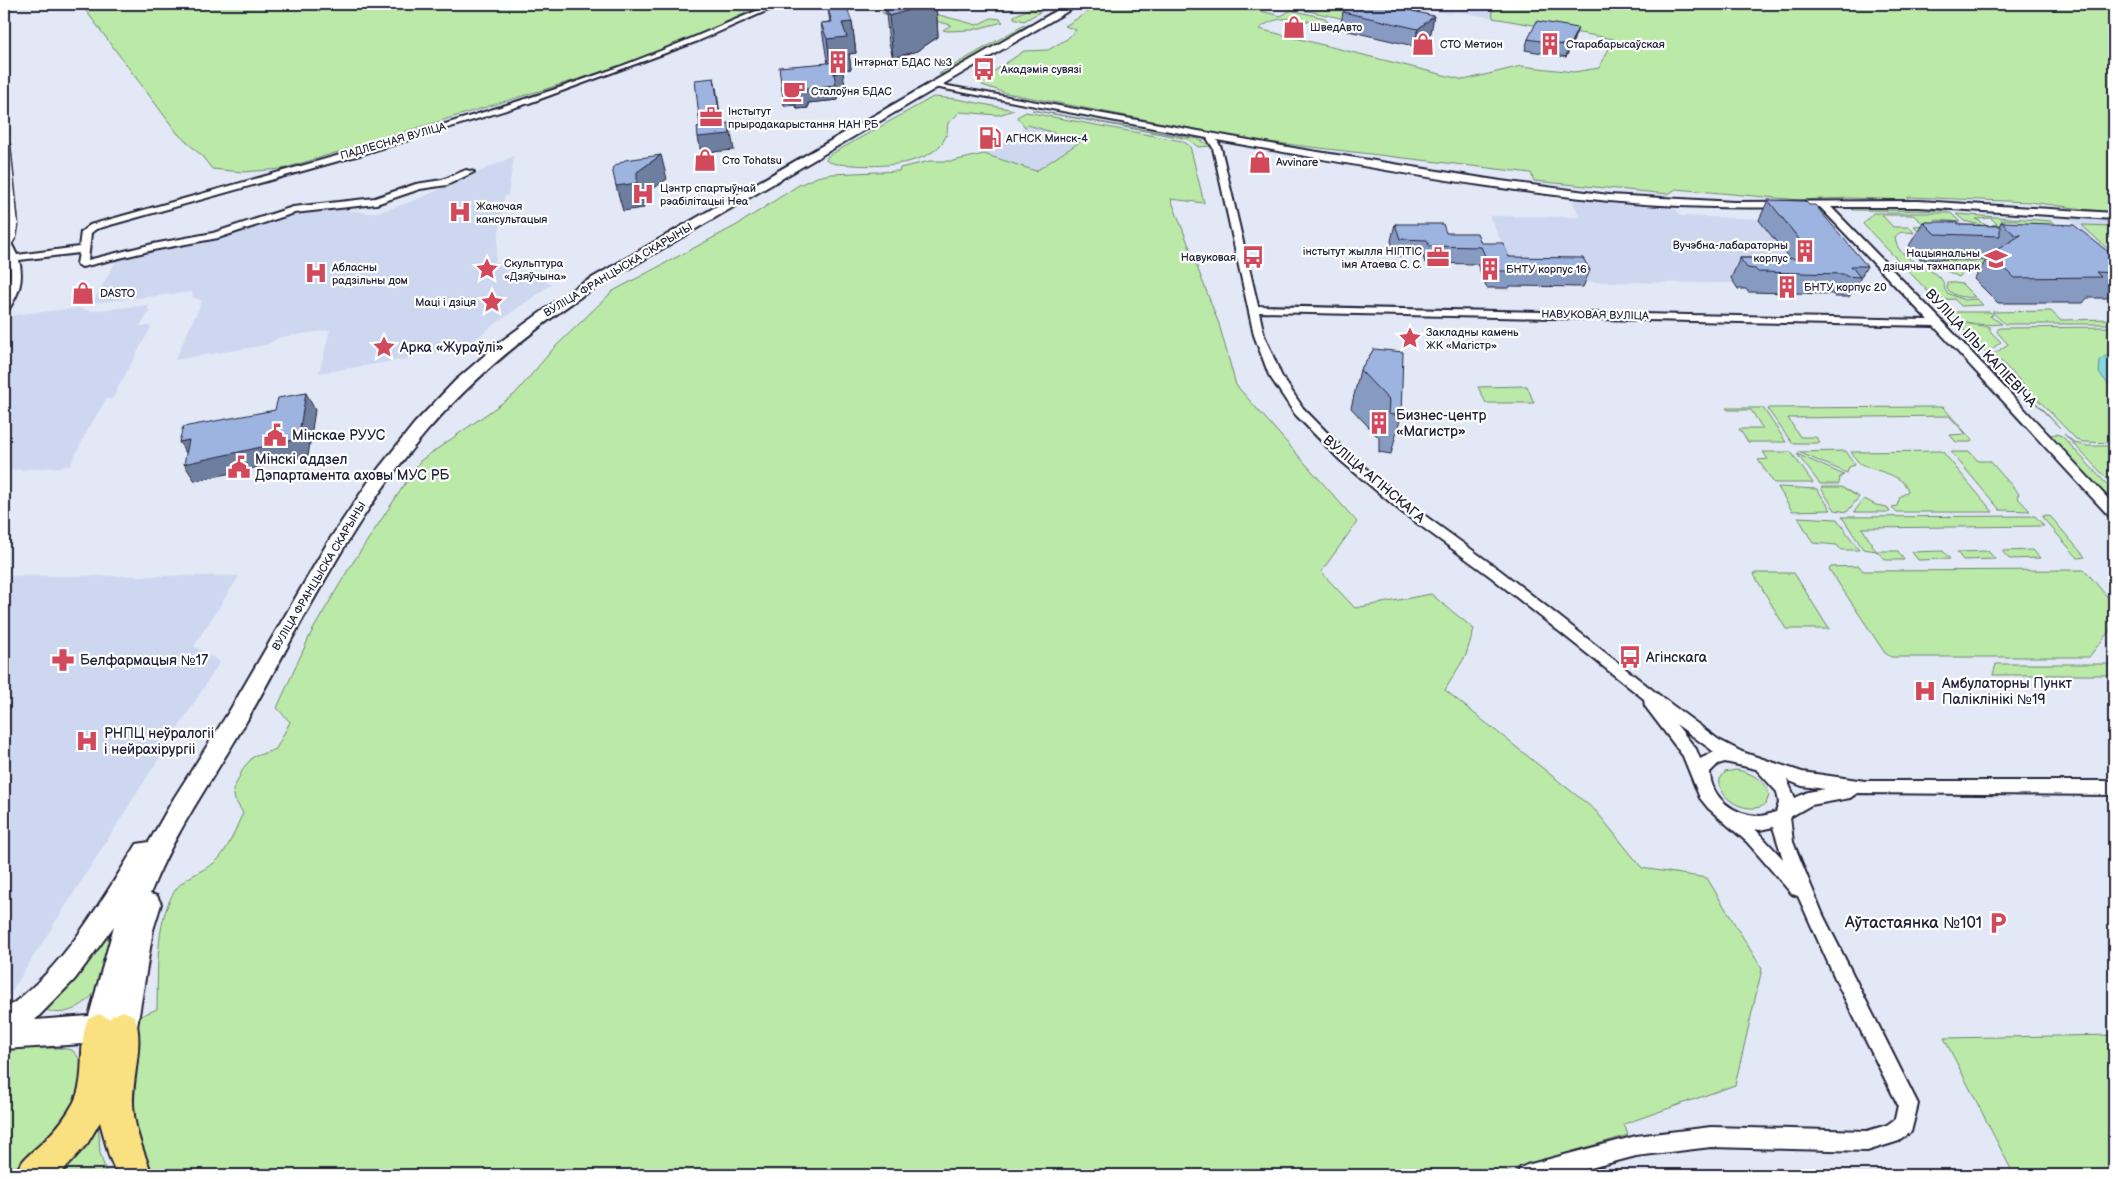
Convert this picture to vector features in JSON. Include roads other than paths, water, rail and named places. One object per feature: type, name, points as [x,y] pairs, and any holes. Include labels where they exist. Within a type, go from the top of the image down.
[{"type":"highway","points":[[32,1175],[51,1160],[84,1118],[92,1099],[111,1029]]},
{"type":"highway","points":[[111,1029],[118,1136],[125,1157],[135,1175]]},
{"type":"main road","name":"ВУЛІЦА ФРАНЦЫСКА СКАРЫНЫ","points":[[111,1029],[120,943],[165,835],[239,715],[293,616],[372,490],[412,437],[484,363],[524,329],[578,292],[1076,4]]},
{"type":"main road","points":[[4,1026],[43,998],[62,977],[153,842],[192,792]]},
{"type":"main road","points":[[4,1036],[111,1029]]},
{"type":"street","name":"ПАДЛЕСНАЯ ВУЛІЦА","points":[[84,250],[86,232],[93,227],[486,113],[679,48],[778,4]]},
{"type":"street","points":[[934,85],[1210,136],[1432,173],[1609,198],[1734,205],[1919,204],[2114,216]]},
{"type":"street","name":"ВУЛІЦА АГІНСКАГА","points":[[1210,136],[1217,148],[1243,258],[1252,309],[1263,347],[1275,375],[1295,405],[1327,441],[1402,505],[1496,574],[1714,744],[1737,756]]},
{"type":"street","points":[[4,145],[12,225],[6,245],[9,259],[17,265],[17,280],[11,299],[4,308]]},
{"type":"street","points":[[9,259],[84,250],[82,264],[111,259],[153,247],[215,236],[293,210],[376,201],[419,186],[444,183],[469,172]]},
{"type":"street","name":"ВУЛІЦА ІЛЬІ КАПІЕВІЧА","points":[[1824,204],[1938,323],[2114,513]]},
{"type":"street","points":[[2060,213],[2075,226]]},
{"type":"street","name":"НАВУКОВАЯ ВУЛІЦА","points":[[1252,309],[1938,323]]},
{"type":"street","name":"ВУЛІЦА АГІНСКАГА","points":[[1636,685],[1690,753],[1702,782]]},
{"type":"street","points":[[1808,901],[1770,855],[1706,793],[1702,782],[1702,771],[1706,764],[1718,757],[1737,756],[1763,767],[1802,779],[1865,788],[2114,788]]},
{"type":"street","points":[[1527,1175],[1636,1146],[1711,1137],[1867,1141],[1892,1134],[1904,1125],[1908,1104],[1808,901],[1788,852],[1783,815],[1787,803],[1784,790],[1773,775],[1763,767]]},
{"type":"street","points":[[1726,812],[1752,822],[1766,822],[1783,815],[1808,799],[1865,788]]},
{"type":"water","points":[[2110,353],[2114,353],[2114,391],[2099,373],[2100,360]]},
{"type":"place","name":"ШведАвто","points":[[1294,27]]},
{"type":"place","name":"СТО Метион","points":[[1423,44]]},
{"type":"place","name":"Старабарысаўская","points":[[1550,44]]},
{"type":"place","name":"Інтэрнат БДАС №3","points":[[838,62]]},
{"type":"place","name":"Акадэмія сувязі","points":[[984,69]]},
{"type":"place","name":"Сталоўня БДАС","points":[[794,91]]},
{"type":"place","name":"Інстытут прыродакарыстання НАН РБ","points":[[711,117]]},
{"type":"place","name":"АГНСК Минск-4","points":[[990,138]]},
{"type":"place","name":"Сто Tohatsu","points":[[705,160]]},
{"type":"place","name":"Avvinare","points":[[1260,162]]},
{"type":"place","name":"Цэнтр спартыўнай рэабілітацыі Неа","points":[[643,194]]},
{"type":"place","name":"Жаночая кансультацыя","points":[[460,212]]},
{"type":"place","name":"Вучэбна-лабараторны корпус","points":[[1805,251]]},
{"type":"place","name":"Навуковая","points":[[1253,257]]},
{"type":"place","name":"інстытут жылля НІПТІС імя Атаева С. С.","points":[[1438,257]]},
{"type":"place","name":"Нацыянальны дзіцячы тэхнапарк","points":[[1996,259]]},
{"type":"place","name":"Скульптура «Дзяўчына»","points":[[487,269]]},
{"type":"place","name":"БНТУ корпус 16","points":[[1490,269]]},
{"type":"place","name":"Абласны радзільны дом","points":[[316,273]]},
{"type":"place","name":"БНТУ корпус 20","points":[[1787,287]]},
{"type":"place","name":"DASTO","points":[[83,293]]},
{"type":"place","name":"Маці і дзіця","points":[[492,302]]},
{"type":"place","name":"Закладны камень ЖК «Магістр»","points":[[1410,338]]},
{"type":"place","name":"Арка «Жураўлі»","points":[[384,347]]},
{"type":"place","name":"Бизнес-центр «Магистр»","points":[[1379,423]]},
{"type":"place","name":"Мінскае РУУС","points":[[275,435]]},
{"type":"place","name":"Мінскі аддзел Дэпартамента аховы МУС РБ","points":[[239,467]]},
{"type":"place","name":"Агінскага","points":[[1630,657]]},
{"type":"place","name":"Белфармацыя №17","points":[[63,660]]},
{"type":"place","name":"Амбулаторны Пункт Паліклінікі №19","points":[[1925,691]]},
{"type":"place","name":"РНПЦ неўралогіі і нейрахірургіі","points":[[87,741]]},
{"type":"place","name":"Аўтастаянка №101","points":[[1998,923]]}]
